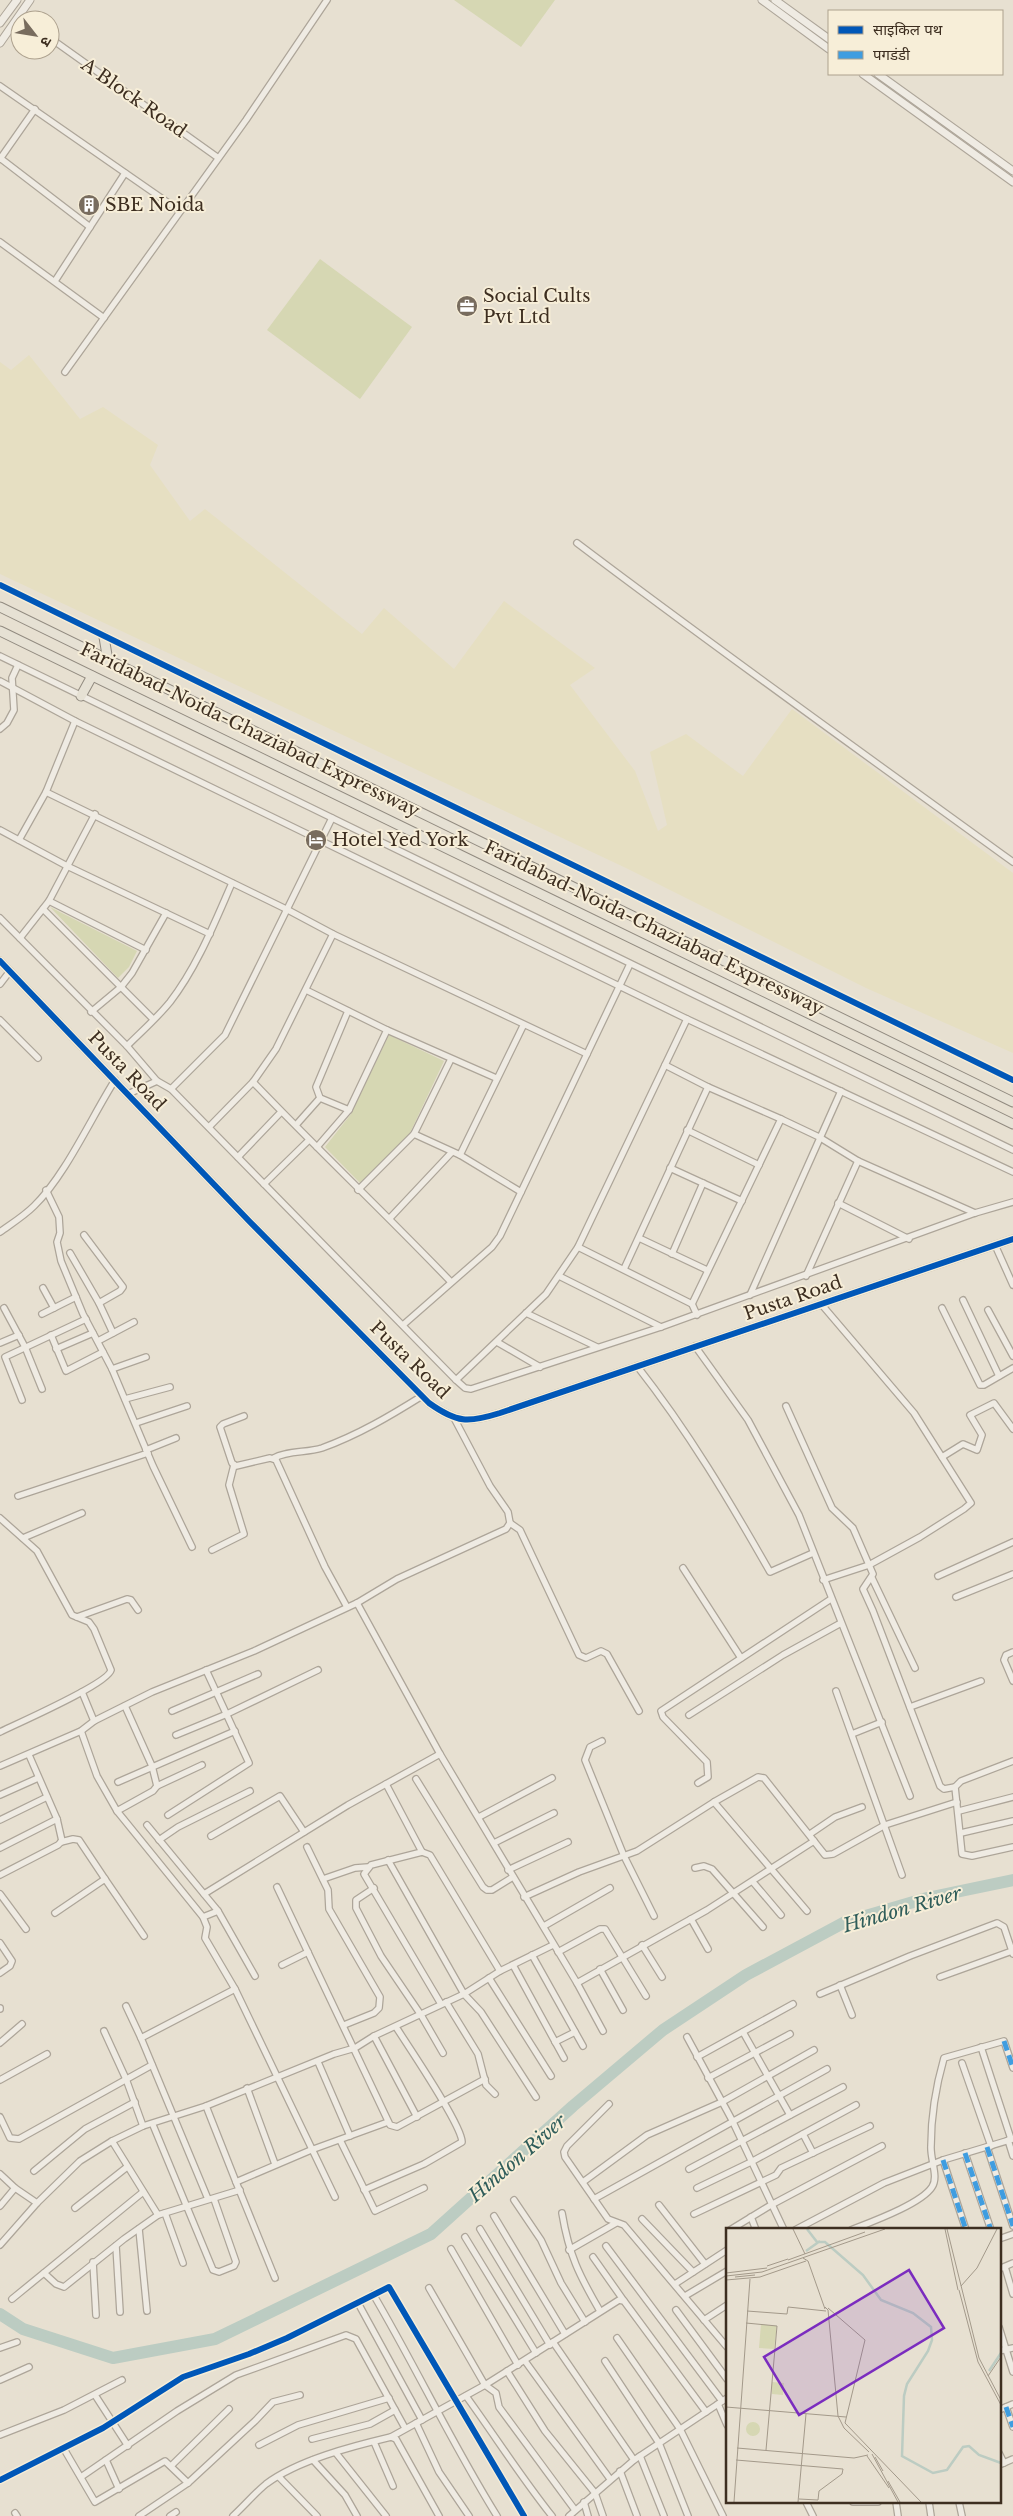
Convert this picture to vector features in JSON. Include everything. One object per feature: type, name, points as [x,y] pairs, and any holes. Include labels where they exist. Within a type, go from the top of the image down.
[{"type":"main road","name":"Faridabad-Noida-Ghaziabad Expressway","points":[[0,607],[1013,1102]]},
{"type":"main road","name":"Faridabad-Noida-Ghaziabad Expressway","points":[[0,631],[1013,1124]]},
{"type":"main road","points":[[104,637],[108,661]]},
{"type":"main road","points":[[81,696],[92,676]]},
{"type":"street","points":[[0,23],[17,0]]},
{"type":"street","points":[[65,372],[217,157],[246,120],[327,0]]},
{"type":"street","points":[[762,0],[828,48]]},
{"type":"street","points":[[775,0],[828,38]]},
{"type":"street","points":[[0,43],[10,32]]},
{"type":"street","name":"A Block Road","points":[[60,45],[217,157]]},
{"type":"street","points":[[864,75],[1013,182]]},
{"type":"street","points":[[879,75],[1013,171]]},
{"type":"street","points":[[0,86],[180,211]]},
{"type":"street","points":[[35,109],[0,158],[90,227]]},
{"type":"street","points":[[54,281],[125,173]]},
{"type":"street","points":[[0,242],[104,318]]},
{"type":"street","points":[[577,543],[677,619],[732,656],[1013,862]]},
{"type":"street","points":[[0,585],[1013,1080]]},
{"type":"street","points":[[0,656],[1013,1150]]},
{"type":"street","points":[[0,728],[7,723],[14,710],[12,678],[18,665]]},
{"type":"street","points":[[0,681],[75,721],[687,1020],[1013,1172]]},
{"type":"street","points":[[20,840],[46,792],[75,721]]},
{"type":"street","points":[[46,792],[94,814],[333,934],[523,1026],[587,1054]]},
{"type":"street","points":[[20,938],[49,901],[94,814]]},
{"type":"street","points":[[171,1089],[225,1035],[332,818]]},
{"type":"street","points":[[0,830],[67,866],[210,934]]},
{"type":"street","points":[[127,1046],[178,991],[210,934],[232,883]]},
{"type":"street","points":[[49,901],[146,950]]},
{"type":"street","points":[[43,909],[153,1019]]},
{"type":"street","points":[[91,1012],[121,987],[136,967],[166,913]]},
{"type":"street","points":[[0,918],[91,1012],[127,1046],[157,1081],[171,1089],[210,1127],[465,1388],[478,1388],[661,1327],[909,1239],[975,1213],[1013,1202]]},
{"type":"street","points":[[210,1127],[253,1082],[276,1049],[333,934]]},
{"type":"street","name":"Pusta Road","points":[[0,962],[250,1222],[422,1396],[444,1414],[454,1418],[475,1421],[1013,1239]]},
{"type":"street","points":[[403,1326],[492,1247],[500,1236],[630,964]]},
{"type":"street","points":[[0,984],[10,971]]},
{"type":"street","points":[[306,990],[387,1030],[496,1078]]},
{"type":"street","points":[[348,1011],[316,1087],[320,1098],[349,1110]]},
{"type":"street","points":[[0,1020],[38,1058]]},
{"type":"street","points":[[456,1380],[546,1294],[578,1247],[687,1020]]},
{"type":"street","points":[[460,1155],[523,1026]]},
{"type":"street","points":[[317,1147],[349,1110],[387,1030]]},
{"type":"street","points":[[358,1190],[414,1134],[451,1059]]},
{"type":"street","points":[[665,1065],[708,1087],[781,1119],[819,1138],[858,1161],[975,1213]]},
{"type":"street","points":[[0,1232],[34,1206],[65,1164],[115,1080]]},
{"type":"street","points":[[128,1094],[157,1081]]},
{"type":"street","points":[[253,1082],[358,1190],[390,1218],[451,1282]]},
{"type":"street","points":[[624,1269],[708,1087]]},
{"type":"street","points":[[750,1295],[841,1091]]},
{"type":"street","points":[[296,1125],[320,1098]]},
{"type":"street","points":[[238,1157],[281,1112]]},
{"type":"street","points":[[692,1304],[781,1119]]},
{"type":"street","points":[[687,1130],[759,1165]]},
{"type":"street","points":[[414,1134],[460,1155],[521,1192]]},
{"type":"street","points":[[264,1184],[309,1140]]},
{"type":"street","points":[[390,1218],[452,1152]]},
{"type":"street","points":[[806,1276],[858,1161]]},
{"type":"street","points":[[670,1168],[742,1201]]},
{"type":"street","points":[[672,1254],[703,1183]]},
{"type":"street","points":[[46,1190],[59,1217],[59,1256],[86,1319],[112,1369],[147,1451],[192,1546]]},
{"type":"street","points":[[838,1203],[909,1239]]},
{"type":"street","points":[[84,1235],[123,1287],[120,1291],[99,1303]]},
{"type":"street","points":[[639,1238],[707,1270]]},
{"type":"street","points":[[995,1245],[1013,1285]]},
{"type":"street","points":[[578,1247],[692,1304],[696,1315]]},
{"type":"street","points":[[70,1253],[99,1303],[113,1333]]},
{"type":"street","points":[[559,1276],[661,1327]]},
{"type":"street","points":[[43,1288],[54,1308]]},
{"type":"street","points":[[42,1314],[76,1297]]},
{"type":"street","points":[[963,1300],[999,1376]]},
{"type":"street","points":[[822,1305],[914,1413],[971,1502],[927,1532],[869,1565],[823,1580]]},
{"type":"street","points":[[4,1308],[25,1347],[42,1389]]},
{"type":"street","points":[[942,1308],[978,1383],[984,1385],[1013,1368]]},
{"type":"street","points":[[988,1310],[1013,1356]]},
{"type":"street","points":[[526,1313],[597,1348]]},
{"type":"street","points":[[22,1400],[5,1358],[86,1319]]},
{"type":"street","points":[[98,1341],[134,1322]]},
{"type":"street","points":[[56,1349],[93,1333]]},
{"type":"street","points":[[0,1343],[19,1335]]},
{"type":"street","points":[[51,1335],[64,1368],[68,1371],[103,1352]]},
{"type":"street","points":[[497,1342],[540,1367]]},
{"type":"street","points":[[696,1346],[748,1420],[799,1515],[823,1580],[882,1722],[910,1796]]},
{"type":"street","points":[[112,1369],[146,1357]]},
{"type":"street","points":[[637,1366],[687,1434],[726,1494],[770,1572],[813,1553]]},
{"type":"street","points":[[125,1400],[170,1387]]},
{"type":"street","points":[[234,1465],[274,1458],[283,1454],[320,1449],[359,1433],[422,1396]]},
{"type":"street","points":[[942,1457],[963,1444],[977,1450],[982,1435],[970,1415],[994,1403],[1013,1430]]},
{"type":"street","points":[[136,1423],[187,1406]]},
{"type":"street","points":[[786,1406],[832,1508],[853,1528],[869,1565],[872,1578],[915,1668]]},
{"type":"street","points":[[212,1550],[244,1534],[230,1485],[234,1465],[220,1427],[222,1424],[244,1416]]},
{"type":"street","points":[[0,1766],[81,1730],[94,1721],[152,1692],[254,1650],[357,1603],[406,1575],[506,1529],[510,1523],[508,1512],[490,1486],[454,1418]]},
{"type":"street","points":[[18,1496],[147,1451],[176,1438]]},
{"type":"street","points":[[274,1458],[278,1461],[325,1567],[346,1608]]},
{"type":"street","points":[[22,1538],[82,1513]]},
{"type":"street","points":[[0,1518],[37,1551],[69,1611],[75,1618],[89,1622],[112,1670],[107,1678],[82,1692],[1,1730]]},
{"type":"street","points":[[510,1523],[520,1530],[579,1655],[586,1658],[601,1651],[608,1654],[639,1711]]},
{"type":"street","points":[[938,1576],[1013,1542]]},
{"type":"street","points":[[683,1568],[741,1658]]},
{"type":"street","points":[[956,1597],[1013,1574]]},
{"type":"street","points":[[872,1578],[865,1583],[863,1589],[940,1786],[944,1789],[956,1787]]},
{"type":"street","points":[[698,1783],[708,1777],[707,1762],[663,1717],[662,1711],[831,1599]]},
{"type":"street","points":[[75,1618],[127,1600],[131,1600],[138,1610]]},
{"type":"street","points":[[357,1603],[440,1754],[479,1816],[524,1897],[544,1926],[553,1945],[577,1982],[603,2031]]},
{"type":"street","points":[[689,1715],[783,1654],[841,1623]]},
{"type":"street","points":[[1013,1652],[1006,1656],[1004,1660],[1013,1681]]},
{"type":"street","points":[[168,1815],[248,1766],[249,1760],[206,1670]]},
{"type":"street","points":[[176,1735],[227,1714],[318,1670]]},
{"type":"street","points":[[172,1711],[258,1674]]},
{"type":"street","points":[[910,1707],[981,1680]]},
{"type":"street","points":[[836,1691],[886,1825],[902,1875]]},
{"type":"street","points":[[82,1692],[94,1721]]},
{"type":"street","points":[[125,1706],[152,1766],[157,1786]]},
{"type":"street","points":[[852,1734],[882,1722]]},
{"type":"street","points":[[81,1730],[97,1776],[117,1811],[203,1917],[207,1927],[205,1938],[234,1989],[335,2197]]},
{"type":"street","points":[[118,1782],[235,1731]]},
{"type":"street","points":[[602,1741],[590,1747],[585,1760],[624,1856],[654,1916]]},
{"type":"street","points":[[29,1754],[57,1820],[61,1842]]},
{"type":"street","points":[[204,1894],[304,1832],[440,1754]]},
{"type":"street","points":[[1013,1761],[960,1780],[956,1787],[961,1850],[966,1857],[1013,1847]]},
{"type":"street","points":[[117,1811],[153,1791],[157,1786],[202,1766]]},
{"type":"street","points":[[524,1897],[579,1872],[624,1856],[663,1837],[714,1802],[762,1777],[810,1834],[821,1853],[828,1856],[886,1825],[957,1802]]},
{"type":"street","points":[[0,1795],[38,1778]]},
{"type":"street","points":[[479,1816],[552,1778]]},
{"type":"street","points":[[416,1779],[483,1887],[487,1890],[492,1890],[512,1877]]},
{"type":"street","points":[[386,1784],[422,1852]]},
{"type":"street","points":[[159,1840],[178,1827],[250,1791]]},
{"type":"street","points":[[211,1836],[280,1796],[304,1832]]},
{"type":"street","points":[[0,1820],[47,1797]]},
{"type":"street","points":[[959,1811],[1013,1797]]},
{"type":"street","points":[[714,1802],[807,1911]]},
{"type":"street","points":[[810,1834],[834,1817],[862,1807]]},
{"type":"street","points":[[494,1843],[554,1813]]},
{"type":"street","points":[[0,1848],[57,1820]]},
{"type":"street","points":[[961,1833],[1013,1821]]},
{"type":"street","points":[[147,1825],[218,1911],[255,1976]]},
{"type":"street","points":[[0,1875],[61,1842],[73,1839],[79,1840],[144,1936]]},
{"type":"street","points":[[577,1982],[691,1919],[753,1882],[814,1841]]},
{"type":"street","points":[[508,1870],[568,1842]]},
{"type":"street","points":[[307,1848],[330,1894],[330,1909],[380,1996],[379,2008],[374,2013],[344,2025]]},
{"type":"street","points":[[323,1880],[355,1868],[368,1867],[422,1852],[430,1855],[500,1971]]},
{"type":"street","points":[[388,1860],[464,1994],[481,2012],[536,2097]]},
{"type":"street","points":[[368,1867],[364,1874],[478,2054],[488,2088],[494,2094]]},
{"type":"street","points":[[695,1868],[708,1867],[763,1926]]},
{"type":"street","points":[[55,1914],[105,1879]]},
{"type":"street","points":[[753,1882],[781,1914]]},
{"type":"street","points":[[277,1887],[355,2048],[388,2122],[394,2128],[485,2080]]},
{"type":"street","points":[[374,1888],[356,1900],[356,1908],[381,1956],[421,2015],[443,2053]]},
{"type":"street","points":[[544,1926],[610,1888]]},
{"type":"street","points":[[0,1894],[26,1929]]},
{"type":"street","points":[[203,1917],[218,1911]]},
{"type":"street","points":[[691,1919],[708,1949]]},
{"type":"street","points":[[820,1994],[910,1956],[997,1923],[1004,1927],[1012,1952],[940,1977]]},
{"type":"street","points":[[558,1952],[603,1928],[646,1996]]},
{"type":"street","points":[[0,1943],[12,1961],[10,1966],[0,1974]]},
{"type":"street","points":[[0,2245],[37,2203],[80,2161],[112,2141],[143,2126],[174,2118],[334,2054],[355,2048],[374,2036],[464,1994],[500,1971],[553,1945]]},
{"type":"street","points":[[642,1945],[662,1977]]},
{"type":"street","points":[[282,1965],[308,1952]]},
{"type":"street","points":[[532,1955],[583,2046]]},
{"type":"street","points":[[513,1965],[564,2058]]},
{"type":"street","points":[[600,1969],[623,2010]]},
{"type":"street","points":[[489,1978],[551,2076]]},
{"type":"street","points":[[840,1985],[852,2015]]},
{"type":"street","points":[[141,2038],[234,1989]]},
{"type":"street","points":[[697,2057],[793,2004]]},
{"type":"street","points":[[126,2006],[211,2199],[236,2262],[234,2266],[219,2272],[213,2270],[153,2124]]},
{"type":"street","points":[[0,2043],[22,2024]]},
{"type":"street","points":[[364,2190],[424,2164],[460,2144],[461,2135],[444,2103],[396,2027]]},
{"type":"street","points":[[104,2031],[126,2079],[143,2126]]},
{"type":"street","points":[[556,2042],[575,2032]]},
{"type":"street","points":[[743,2032],[780,2094],[790,2115]]},
{"type":"street","points":[[708,2078],[790,2034]]},
{"type":"street","points":[[374,2036],[417,2117]]},
{"type":"street","points":[[687,2037],[732,2120],[760,2183],[783,2228]]},
{"type":"street","points":[[860,2228],[916,2200],[929,2191],[936,2176],[931,2164],[934,2106],[944,2058],[1004,2041],[1013,2068]]},
{"type":"street","points":[[981,2047],[1011,2139],[1013,2156]]},
{"type":"street","points":[[583,2182],[647,2135],[722,2102],[768,2074],[814,2050]]},
{"type":"street","points":[[0,2080],[47,2054]]},
{"type":"street","points":[[318,2062],[350,2136]]},
{"type":"street","points":[[962,2063],[1013,2226]]},
{"type":"street","points":[[0,2117],[10,2138],[20,2139],[152,2065]]},
{"type":"street","points":[[594,2199],[732,2120],[827,2069]]},
{"type":"street","points":[[688,2169],[843,2087]]},
{"type":"street","points":[[247,2088],[275,2164]]},
{"type":"street","points":[[34,2170],[85,2129],[135,2102]]},
{"type":"street","points":[[609,2104],[567,2146],[564,2152],[565,2157],[608,2219],[624,2225],[704,2320],[724,2339]]},
{"type":"street","points":[[697,2188],[751,2162],[856,2105]]},
{"type":"street","points":[[206,2106],[275,2278]]},
{"type":"street","points":[[236,2182],[275,2164],[388,2122]]},
{"type":"street","points":[[694,2214],[776,2175],[781,2168],[870,2126]]},
{"type":"street","points":[[803,2134],[813,2153]]},
{"type":"street","points":[[799,2228],[884,2183],[931,2164],[1011,2139]]},
{"type":"street","points":[[340,2140],[364,2190],[377,2211],[424,2188]]},
{"type":"street","points":[[112,2141],[158,2215]]},
{"type":"street","points":[[733,2228],[771,2205],[882,2146]]},
{"type":"street","points":[[965,2154],[990,2228]]},
{"type":"street","points":[[943,2160],[965,2228]]},
{"type":"street","points":[[75,2208],[127,2167]]},
{"type":"street","points":[[0,2174],[15,2188],[37,2203]]},
{"type":"street","points":[[0,2206],[15,2188]]},
{"type":"street","points":[[44,2273],[56,2284],[64,2287],[94,2262],[158,2215],[240,2190]]},
{"type":"street","points":[[12,2299],[143,2192]]},
{"type":"street","points":[[514,2200],[541,2240],[561,2283],[584,2322]]},
{"type":"street","points":[[659,2205],[705,2264]]},
{"type":"street","points":[[165,2213],[183,2263]]},
{"type":"street","points":[[562,2213],[569,2250],[578,2273],[600,2311]]},
{"type":"street","points":[[494,2216],[565,2334]]},
{"type":"street","points":[[751,2217],[755,2228]]},
{"type":"street","points":[[642,2219],[692,2272]]},
{"type":"street","points":[[569,2250],[616,2222]]},
{"type":"street","points":[[139,2229],[146,2311]]},
{"type":"street","points":[[480,2229],[552,2343],[634,2460]]},
{"type":"street","points":[[1000,2239],[1013,2234]]},
{"type":"street","points":[[465,2237],[536,2353]]},
{"type":"street","points":[[116,2246],[120,2312]]},
{"type":"street","points":[[606,2246],[722,2401],[726,2420]]},
{"type":"street","points":[[451,2249],[518,2365]]},
{"type":"street","points":[[674,2284],[726,2251]]},
{"type":"street","points":[[593,2256],[706,2412]]},
{"type":"street","points":[[94,2262],[96,2315]]},
{"type":"street","points":[[1013,2263],[1002,2268],[1013,2294]]},
{"type":"street","points":[[685,2296],[726,2272]]},
{"type":"street","points":[[0,2480],[112,2423],[183,2377],[249,2354],[358,2303],[386,2287],[391,2289],[524,2516]]},
{"type":"street","points":[[429,2288],[485,2385],[496,2393],[499,2407],[575,2510]]},
{"type":"street","points":[[373,2294],[409,2356],[464,2463],[497,2516]]},
{"type":"street","points":[[233,2516],[267,2484],[278,2477],[313,2460],[391,2437],[518,2365],[615,2301],[624,2301]]},
{"type":"street","points":[[358,2303],[419,2421],[439,2472],[469,2516]]},
{"type":"street","points":[[704,2320],[726,2306]]},
{"type":"street","points":[[676,2310],[726,2378]]},
{"type":"street","points":[[81,2477],[177,2411],[236,2376],[346,2335],[356,2339],[405,2428]]},
{"type":"street","points":[[1000,2335],[1002,2351],[1013,2372]]},
{"type":"street","points":[[617,2338],[680,2429],[723,2516]]},
{"type":"street","points":[[0,2348],[18,2342]]},
{"type":"street","points":[[1002,2351],[1013,2348]]},
{"type":"street","points":[[525,2360],[610,2479]]},
{"type":"street","points":[[605,2361],[659,2443],[688,2516]]},
{"type":"street","points":[[0,2380],[29,2368]]},
{"type":"street","points":[[507,2371],[545,2431],[595,2493],[603,2516]]},
{"type":"street","points":[[0,2435],[95,2395],[122,2380]]},
{"type":"street","points":[[95,2395],[128,2446]]},
{"type":"street","points":[[139,2516],[188,2483],[256,2421],[273,2402],[300,2395]]},
{"type":"street","points":[[466,2396],[509,2460],[552,2516]]},
{"type":"street","points":[[259,2445],[298,2425],[389,2398]]},
{"type":"street","points":[[568,2516],[634,2460],[722,2401]]},
{"type":"street","points":[[1000,2410],[1013,2404]]},
{"type":"street","points":[[1006,2407],[1013,2427]]},
{"type":"street","points":[[171,2466],[229,2409]]},
{"type":"street","points":[[312,2439],[370,2424],[395,2410]]},
{"type":"street","points":[[391,2437],[396,2439],[438,2516]]},
{"type":"street","points":[[374,2442],[393,2486]]},
{"type":"street","points":[[64,2449],[95,2502],[165,2461],[188,2483]]},
{"type":"street","points":[[336,2453],[386,2516]]},
{"type":"street","points":[[640,2456],[664,2516]]},
{"type":"street","points":[[106,2460],[119,2488]]},
{"type":"street","points":[[313,2460],[344,2495],[357,2516]]},
{"type":"street","points":[[1001,2464],[1013,2460]]},
{"type":"street","points":[[620,2471],[637,2516]]},
{"type":"street","points":[[278,2477],[317,2516]]},
{"type":"street","points":[[584,2502],[588,2516]]},
{"type":"street","points":[[807,2504],[813,2516]]},
{"type":"street","points":[[170,2516],[176,2512]]},
{"type":"shaded area","points":[[29,355],[80,419],[103,407],[158,445],[150,465],[190,521],[205,509],[362,634],[384,608],[454,669],[504,601],[595,668],[570,685],[635,771],[658,831],[667,825],[650,752],[686,734],[743,776],[792,709],[1013,873],[1013,1053],[866,988],[626,868],[0,574],[0,362],[11,370]]},
{"type":"green space","points":[[454,0],[555,0],[521,47]]},
{"type":"green space","points":[[320,259],[412,327],[360,399],[267,330]]},
{"type":"green space","points":[[50,907],[137,951],[129,967],[118,978]]},
{"type":"green space","points":[[389,1035],[444,1061],[409,1135],[360,1183],[325,1147],[351,1114]]},
{"type":"waterway","name":"Hindon River","points":[[0,2314],[23,2329],[113,2358],[215,2339],[431,2234],[573,2106],[663,2030],[746,1975],[845,1922],[927,1898],[1013,1880]]},
{"type":"marked path","points":[[1004,2041],[1013,2068]]},
{"type":"marked path","points":[[987,2147],[1013,2226]]},
{"type":"marked path","points":[[965,2153],[990,2228]]},
{"type":"marked path","points":[[943,2160],[965,2228]]},
{"type":"marked path","points":[[1006,2407],[1013,2427]]},
{"type":"cycle path","points":[[0,585],[1013,1080]]},
{"type":"cycle path","points":[[0,961],[250,1222],[429,1403],[455,1418],[471,1420],[500,1413],[1013,1239]]},
{"type":"cycle path","points":[[0,2480],[103,2428],[183,2377],[249,2354],[287,2338],[389,2287],[524,2516]]},
{"type":"place","name":"SBE Noida","points":[[89,205]]},
{"type":"place","name":"Social Cults Pvt Ltd","points":[[467,306]]},
{"type":"place","name":"Hotel Yed York","points":[[316,840]]}]
